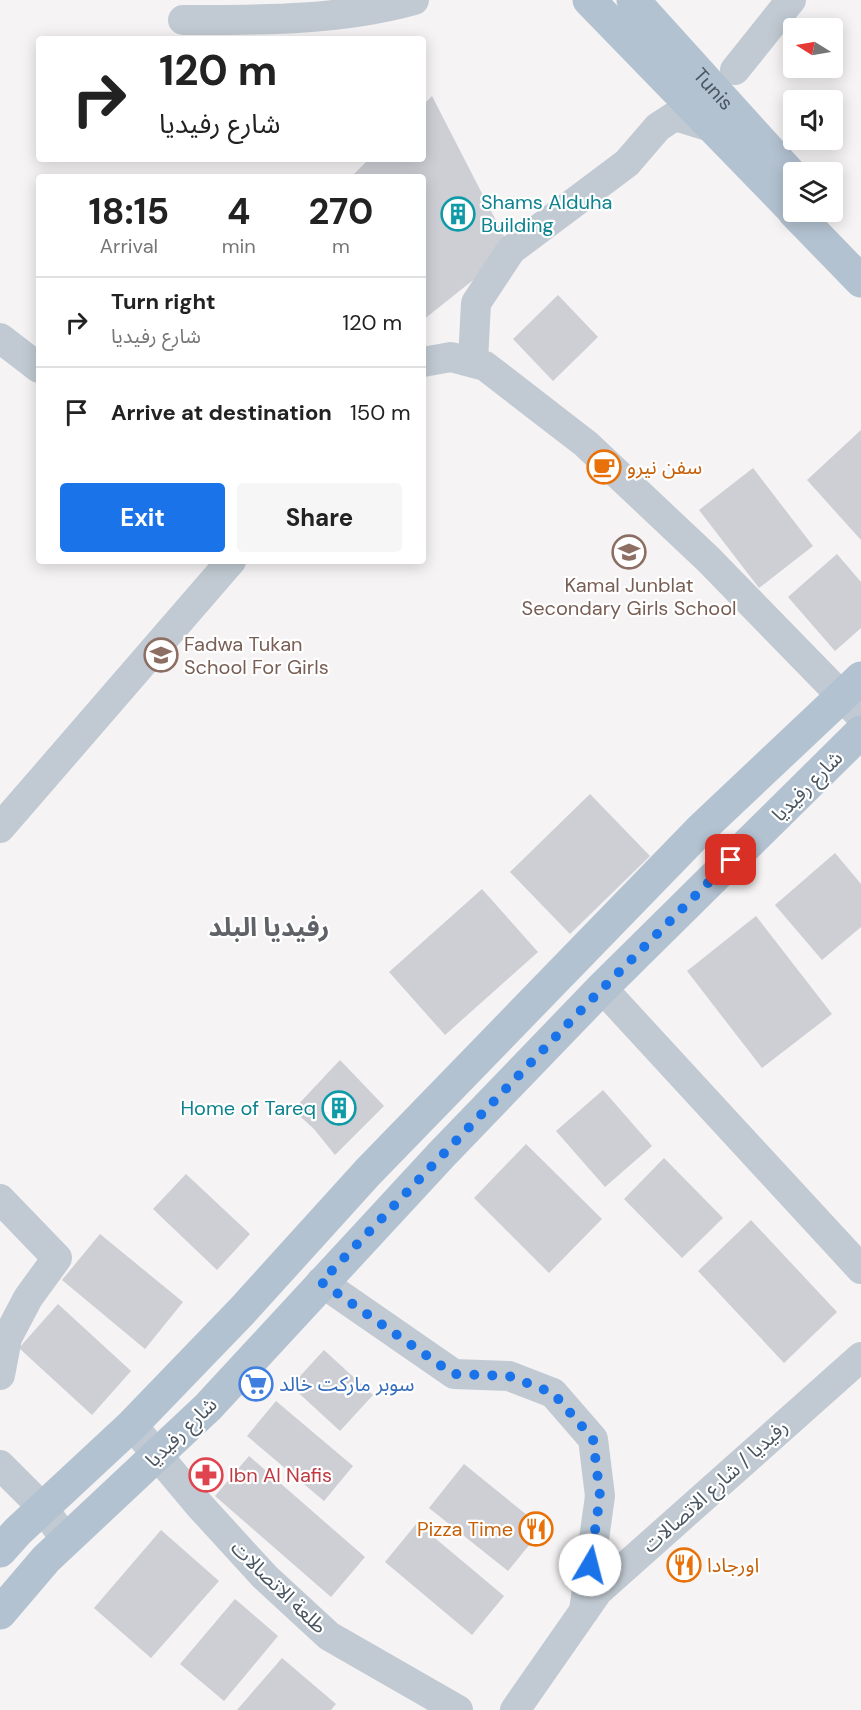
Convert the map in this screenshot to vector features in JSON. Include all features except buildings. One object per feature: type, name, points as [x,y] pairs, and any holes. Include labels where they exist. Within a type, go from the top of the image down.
[{"type":"main road","points":[[589,0],[670,62]]},
{"type":"main road","name":"Tunis","points":[[633,0],[670,62],[722,119],[783,169]]},
{"type":"main road","points":[[722,119],[783,197]]},
{"type":"main road","points":[[805,222],[861,281]]},
{"type":"main road","points":[[833,222],[861,253]]},
{"type":"main road","name":"شارع رفيديا","points":[[0,1551],[132,1425],[242,1311],[368,1172],[701,829],[855,696]]},
{"type":"main road","name":"شارع رفيديا","points":[[0,1613],[46,1559],[208,1407],[321,1282],[602,988],[861,732]]},
{"type":"street","points":[[183,20],[301,19],[374,11],[414,0]]},
{"type":"street","points":[[473,361],[476,303],[511,250],[627,164],[658,127],[675,116],[722,119],[735,70],[791,0]]},
{"type":"street","points":[[658,127],[670,62],[735,70]]},
{"type":"street","points":[[0,338],[36,366]]},
{"type":"street","points":[[426,361],[451,357],[485,366],[586,444],[855,696]]},
{"type":"street","points":[[0,828],[228,564]]},
{"type":"street","points":[[602,988],[861,1269]]},
{"type":"street","points":[[0,1198],[57,1258],[28,1298],[7,1338],[0,1375]]},
{"type":"street","points":[[321,1282],[453,1374],[509,1376],[553,1393],[593,1439],[600,1496],[584,1611]]},
{"type":"street","name":"رفيديا / شارع الاتصالات","points":[[515,1710],[598,1591],[861,1357]]},
{"type":"street","name":"طلعة الاتصالات","points":[[132,1425],[265,1577],[329,1636],[458,1710]]},
{"type":"street","points":[[0,1465],[43,1508],[66,1540]]},
{"type":"place","name":"Shams Alduha Building","points":[[458,214]]},
{"type":"place","name":"سفن نيرو","points":[[604,467]]},
{"type":"place","name":"Kamal Junblat Secondary Girls School","points":[[629,552]]},
{"type":"place","name":"Fadwa Tukan School For Girls","points":[[161,655]]},
{"type":"place","name":"Home of Tareq","points":[[339,1108]]},
{"type":"place","name":"سوبر مارکت خالد","points":[[256,1384]]},
{"type":"place","name":"Ibn Al Nafis","points":[[206,1475]]},
{"type":"place","name":"Pizza Time","points":[[536,1529]]},
{"type":"place","name":"اورجادا","points":[[684,1565]]},
{"type":"district","name":"رفيديا البلد","points":[[269,927]]},
{"type":"route","points":[[590,1565],[600,1496],[593,1439],[553,1393],[509,1376],[453,1374],[321,1282],[586,1005],[731,860]]}]
